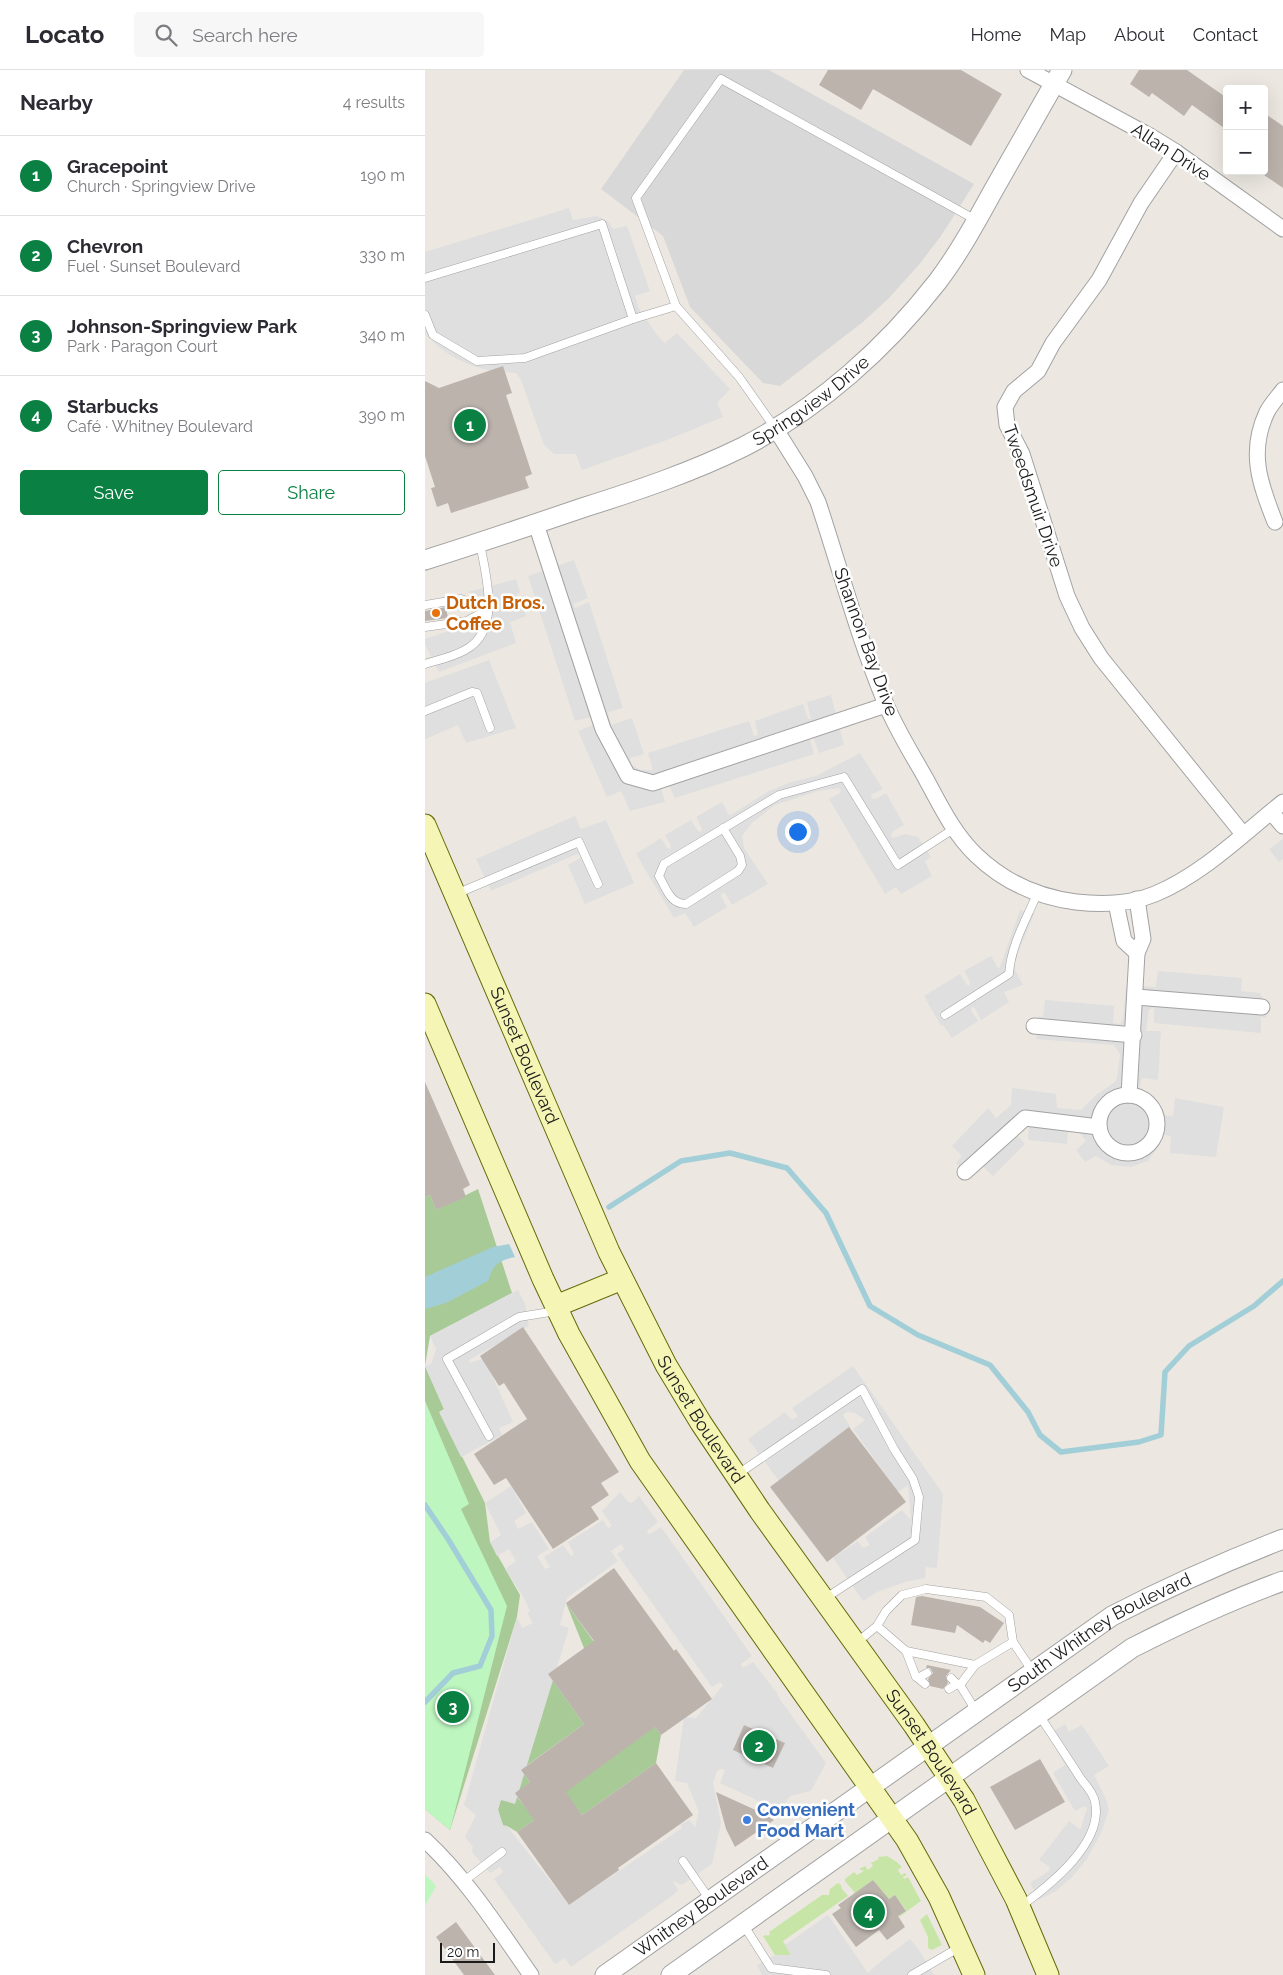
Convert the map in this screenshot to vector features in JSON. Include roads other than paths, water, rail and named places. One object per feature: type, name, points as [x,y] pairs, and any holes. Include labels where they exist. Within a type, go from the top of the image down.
[{"type":"main road","name":"Sunset Boulevard","points":[[425,825],[621,1279],[666,1365],[736,1475],[928,1746],[967,1806],[1020,1907],[1048,1975]]},
{"type":"main road","points":[[425,1004],[557,1308],[597,1387],[640,1461],[907,1840],[939,1897],[974,1975]]},
{"type":"main road","points":[[557,1308],[621,1279]]},
{"type":"street","name":"Allan Drive","points":[[1028,70],[1058,77],[1175,152],[1283,229]]},
{"type":"street","name":"Springview Drive","points":[[425,560],[701,467],[775,428],[829,391],[910,314],[938,280],[977,220],[1058,77]]},
{"type":"street","name":"Tweedsmuir Drive","points":[[1175,152],[1141,203],[1099,280],[1053,343],[1038,371],[1014,391],[1005,407],[1007,425],[1022,454],[1067,596],[1082,628],[1101,658],[1243,834]]},
{"type":"street","points":[[1275,522],[1262,490],[1256,461],[1257,437],[1267,411],[1283,390]]},
{"type":"street","name":"Shannon Bay Drive","points":[[775,428],[805,476],[818,502],[886,704],[940,805],[955,828],[975,854],[998,873],[1037,894],[1061,900],[1091,904],[1116,903],[1137,899],[1153,895],[1177,883],[1207,862],[1283,802]]},
{"type":"street","points":[[536,524],[603,729],[628,776],[653,783],[886,704]]},
{"type":"street","points":[[1271,812],[1283,826]]},
{"type":"street","points":[[1129,1095],[1134,1035],[1137,953],[1143,939],[1137,899]]},
{"type":"street","points":[[1116,903],[1124,941],[1137,953]]},
{"type":"street","points":[[1136,997],[1262,1007]]},
{"type":"street","points":[[1034,1026],[1134,1035]]},
{"type":"street","points":[[1129,1095],[1141,1098],[1150,1105],[1155,1115],[1157,1126],[1154,1137],[1147,1146],[1137,1152],[1125,1153],[1115,1150],[1105,1143],[1099,1127],[1101,1110],[1108,1102],[1118,1096],[1129,1095]]},
{"type":"street","points":[[965,1172],[1025,1118],[1099,1127]]},
{"type":"street","name":"South Whitney Boulevard","points":[[928,1746],[1112,1616],[1208,1569],[1283,1539]]},
{"type":"street","name":"South Whitney Boulevard","points":[[892,1818],[1132,1648],[1199,1614],[1283,1581]]},
{"type":"street","name":"Whitney Boulevard","points":[[605,1975],[928,1746]]},
{"type":"street","points":[[671,1975],[892,1818]]},
{"type":"street","points":[[425,1840],[464,1881],[531,1975]]},
{"type":"lane","points":[[775,428],[739,377],[676,306],[636,198],[721,79],[977,220]]},
{"type":"lane","points":[[425,278],[602,224],[633,319]]},
{"type":"lane","points":[[425,315],[433,334],[477,361],[525,358],[633,319],[676,306]]},
{"type":"lane","points":[[425,664],[465,650],[473,645],[485,625],[489,609],[488,591],[479,542]]},
{"type":"lane","points":[[425,605],[461,599],[489,609]]},
{"type":"lane","points":[[425,627],[467,620],[489,609]]},
{"type":"lane","points":[[425,712],[472,692],[477,693],[490,728]]},
{"type":"lane","points":[[723,828],[740,856],[742,864],[737,871],[686,904],[678,904],[673,900],[659,876],[664,864],[723,828],[779,795],[844,778],[898,865],[955,828]]},
{"type":"lane","points":[[455,894],[579,842],[598,884]]},
{"type":"lane","points":[[945,1015],[1009,974],[1010,958],[1014,945],[1037,894]]},
{"type":"lane","points":[[489,1436],[447,1358],[519,1317],[557,1308]]},
{"type":"lane","points":[[736,1475],[862,1388],[894,1449],[913,1479],[919,1497],[915,1540],[824,1600]]},
{"type":"lane","points":[[855,1643],[877,1626],[886,1610],[902,1595],[926,1589],[986,1597],[1009,1615],[1013,1642],[1033,1672]]},
{"type":"lane","points":[[877,1626],[906,1651],[916,1676],[925,1684]]},
{"type":"lane","points":[[949,1689],[958,1685],[975,1665],[1013,1642]]},
{"type":"lane","points":[[906,1651],[975,1665]]},
{"type":"lane","points":[[918,1678],[927,1673]]},
{"type":"lane","points":[[951,1678],[976,1711]]},
{"type":"lane","points":[[1020,1907],[1047,1887],[1070,1864],[1087,1842],[1096,1820],[1095,1800],[1039,1714]]},
{"type":"lane","points":[[464,1881],[502,1852]]},
{"type":"lane","points":[[683,1860],[710,1900]]},
{"type":"lane","points":[[743,1924],[771,1968],[826,1975]]},
{"type":"lane","points":[[912,1975],[962,1946]]},
{"type":"water","points":[[509,1244],[515,1257],[497,1264],[488,1281],[446,1303],[425,1309],[425,1277],[493,1247]]},
{"type":"waterway","points":[[609,1207],[681,1161],[730,1153],[787,1168],[826,1213],[870,1306],[918,1335],[990,1365],[1028,1412],[1040,1435],[1061,1452],[1139,1442],[1161,1435],[1165,1372],[1189,1346],[1254,1306],[1283,1281]]},
{"type":"waterway","points":[[425,1505],[491,1610],[492,1636],[480,1666],[453,1673],[425,1702]]},
{"type":"place","name":"Gracepoint","points":[[470,425]]},
{"type":"place","name":"Dutch Bros. Coffee","points":[[436,613]]},
{"type":"place","name":"Johnson-Springview Park","points":[[453,1707]]},
{"type":"place","name":"Chevron","points":[[759,1746]]},
{"type":"place","name":"Convenient Food Mart","points":[[747,1820]]},
{"type":"place","name":"Starbucks","points":[[869,1912]]}]
